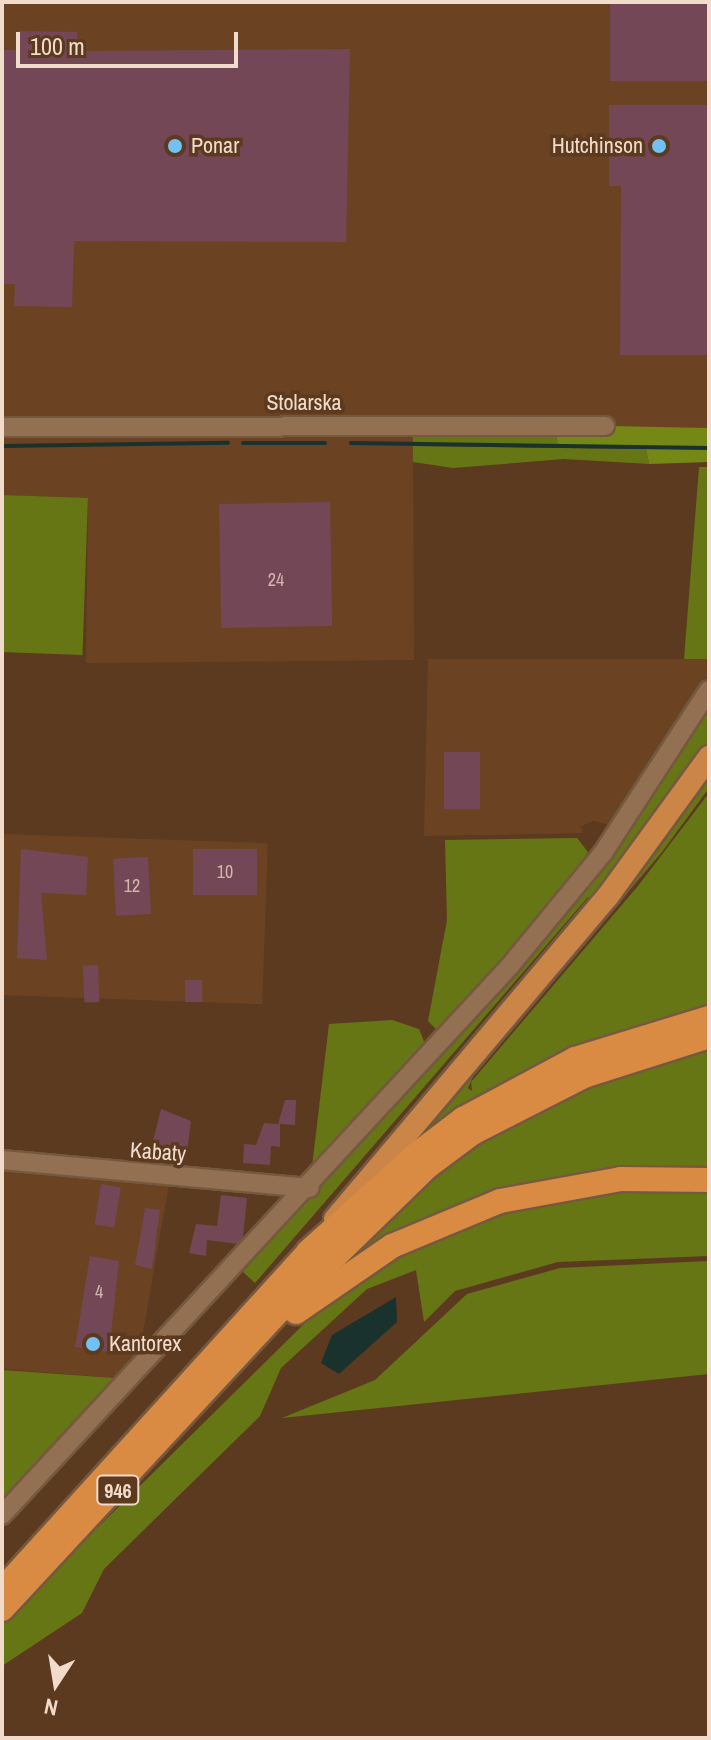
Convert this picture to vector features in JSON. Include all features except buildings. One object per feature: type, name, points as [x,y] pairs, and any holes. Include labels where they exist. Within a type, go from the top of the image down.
[{"type":"highway","points":[[308,1252],[590,918],[709,757]]},
{"type":"highway","points":[[308,1252],[417,1154],[486,1106],[575,1059],[709,1018]]},
{"type":"highway","points":[[232,1369],[382,1207],[474,1132],[600,1069],[709,1036]]},
{"type":"highway","points":[[232,1369],[344,1275],[470,1211],[588,1182],[709,1180]]},
{"type":"highway","name":"946","points":[[2,1590],[308,1252]]},
{"type":"highway","name":"946","points":[[2,1609],[232,1369]]},
{"type":"street","name":"Stolarska","points":[[2,427],[605,426]]},
{"type":"street","points":[[2,1515],[310,1188],[603,853],[709,690]]},
{"type":"street","name":"Kabaty","points":[[2,1160],[310,1188]]},
{"type":"shaded area","points":[[2,2],[709,2],[709,428],[413,427],[414,660],[86,663],[88,499],[2,495]]},
{"type":"shaded area","points":[[428,659],[709,659],[709,685],[614,826],[594,821],[581,826],[583,833],[424,836]]},
{"type":"shaded area","points":[[2,834],[268,843],[262,1004],[2,995]]},
{"type":"shaded area","points":[[2,1163],[170,1178],[138,1361],[116,1378],[2,1369]]},
{"type":"green space","points":[[609,426],[709,428],[709,447],[558,445],[555,432]]},
{"type":"green space","points":[[555,432],[558,445],[413,443],[413,433]]},
{"type":"green space","points":[[413,446],[646,449],[649,464],[564,459],[453,468],[413,462]]},
{"type":"green space","points":[[646,449],[709,449],[709,462],[649,464]]},
{"type":"green space","points":[[699,467],[709,467],[709,659],[684,659]]},
{"type":"green space","points":[[2,495],[88,498],[82,655],[2,652]]},
{"type":"green space","points":[[709,702],[709,745],[593,901],[588,897],[255,1283],[243,1272],[626,831]]},
{"type":"green space","points":[[709,778],[709,788],[662,852],[475,1072],[468,1088],[472,1091],[471,1082],[638,886],[709,793],[709,1007],[617,1033],[521,1074],[407,1148],[634,881]]},
{"type":"green space","points":[[577,838],[588,852],[530,936],[440,1033],[428,1021],[447,920],[445,840]]},
{"type":"green space","points":[[392,1020],[419,1029],[426,1046],[311,1175],[329,1024]]},
{"type":"green space","points":[[709,1045],[709,1173],[583,1176],[328,1278],[412,1191],[492,1132],[571,1090]]},
{"type":"green space","points":[[639,1188],[709,1190],[709,1256],[558,1262],[455,1291],[424,1322],[416,1270],[367,1289],[281,1368],[260,1416],[104,1569],[82,1613],[2,1666],[2,1622],[315,1313],[387,1260],[488,1218]]},
{"type":"green space","points":[[709,1261],[709,1374],[282,1418],[375,1380],[467,1294],[560,1268]]},
{"type":"green space","points":[[138,1361],[2,1515],[2,1370],[115,1378]]},
{"type":"water","points":[[396,1297],[397,1322],[339,1374],[321,1363],[332,1335]]},
{"type":"waterway","points":[[2,446],[228,443]]},
{"type":"waterway","points":[[243,443],[325,443]]},
{"type":"waterway","points":[[351,443],[709,448]]},
{"type":"place","name":"Ponar","points":[[175,146]]},
{"type":"place","name":"Hutchinson","points":[[659,146]]},
{"type":"place","name":"Kantorex","points":[[93,1344]]}]
